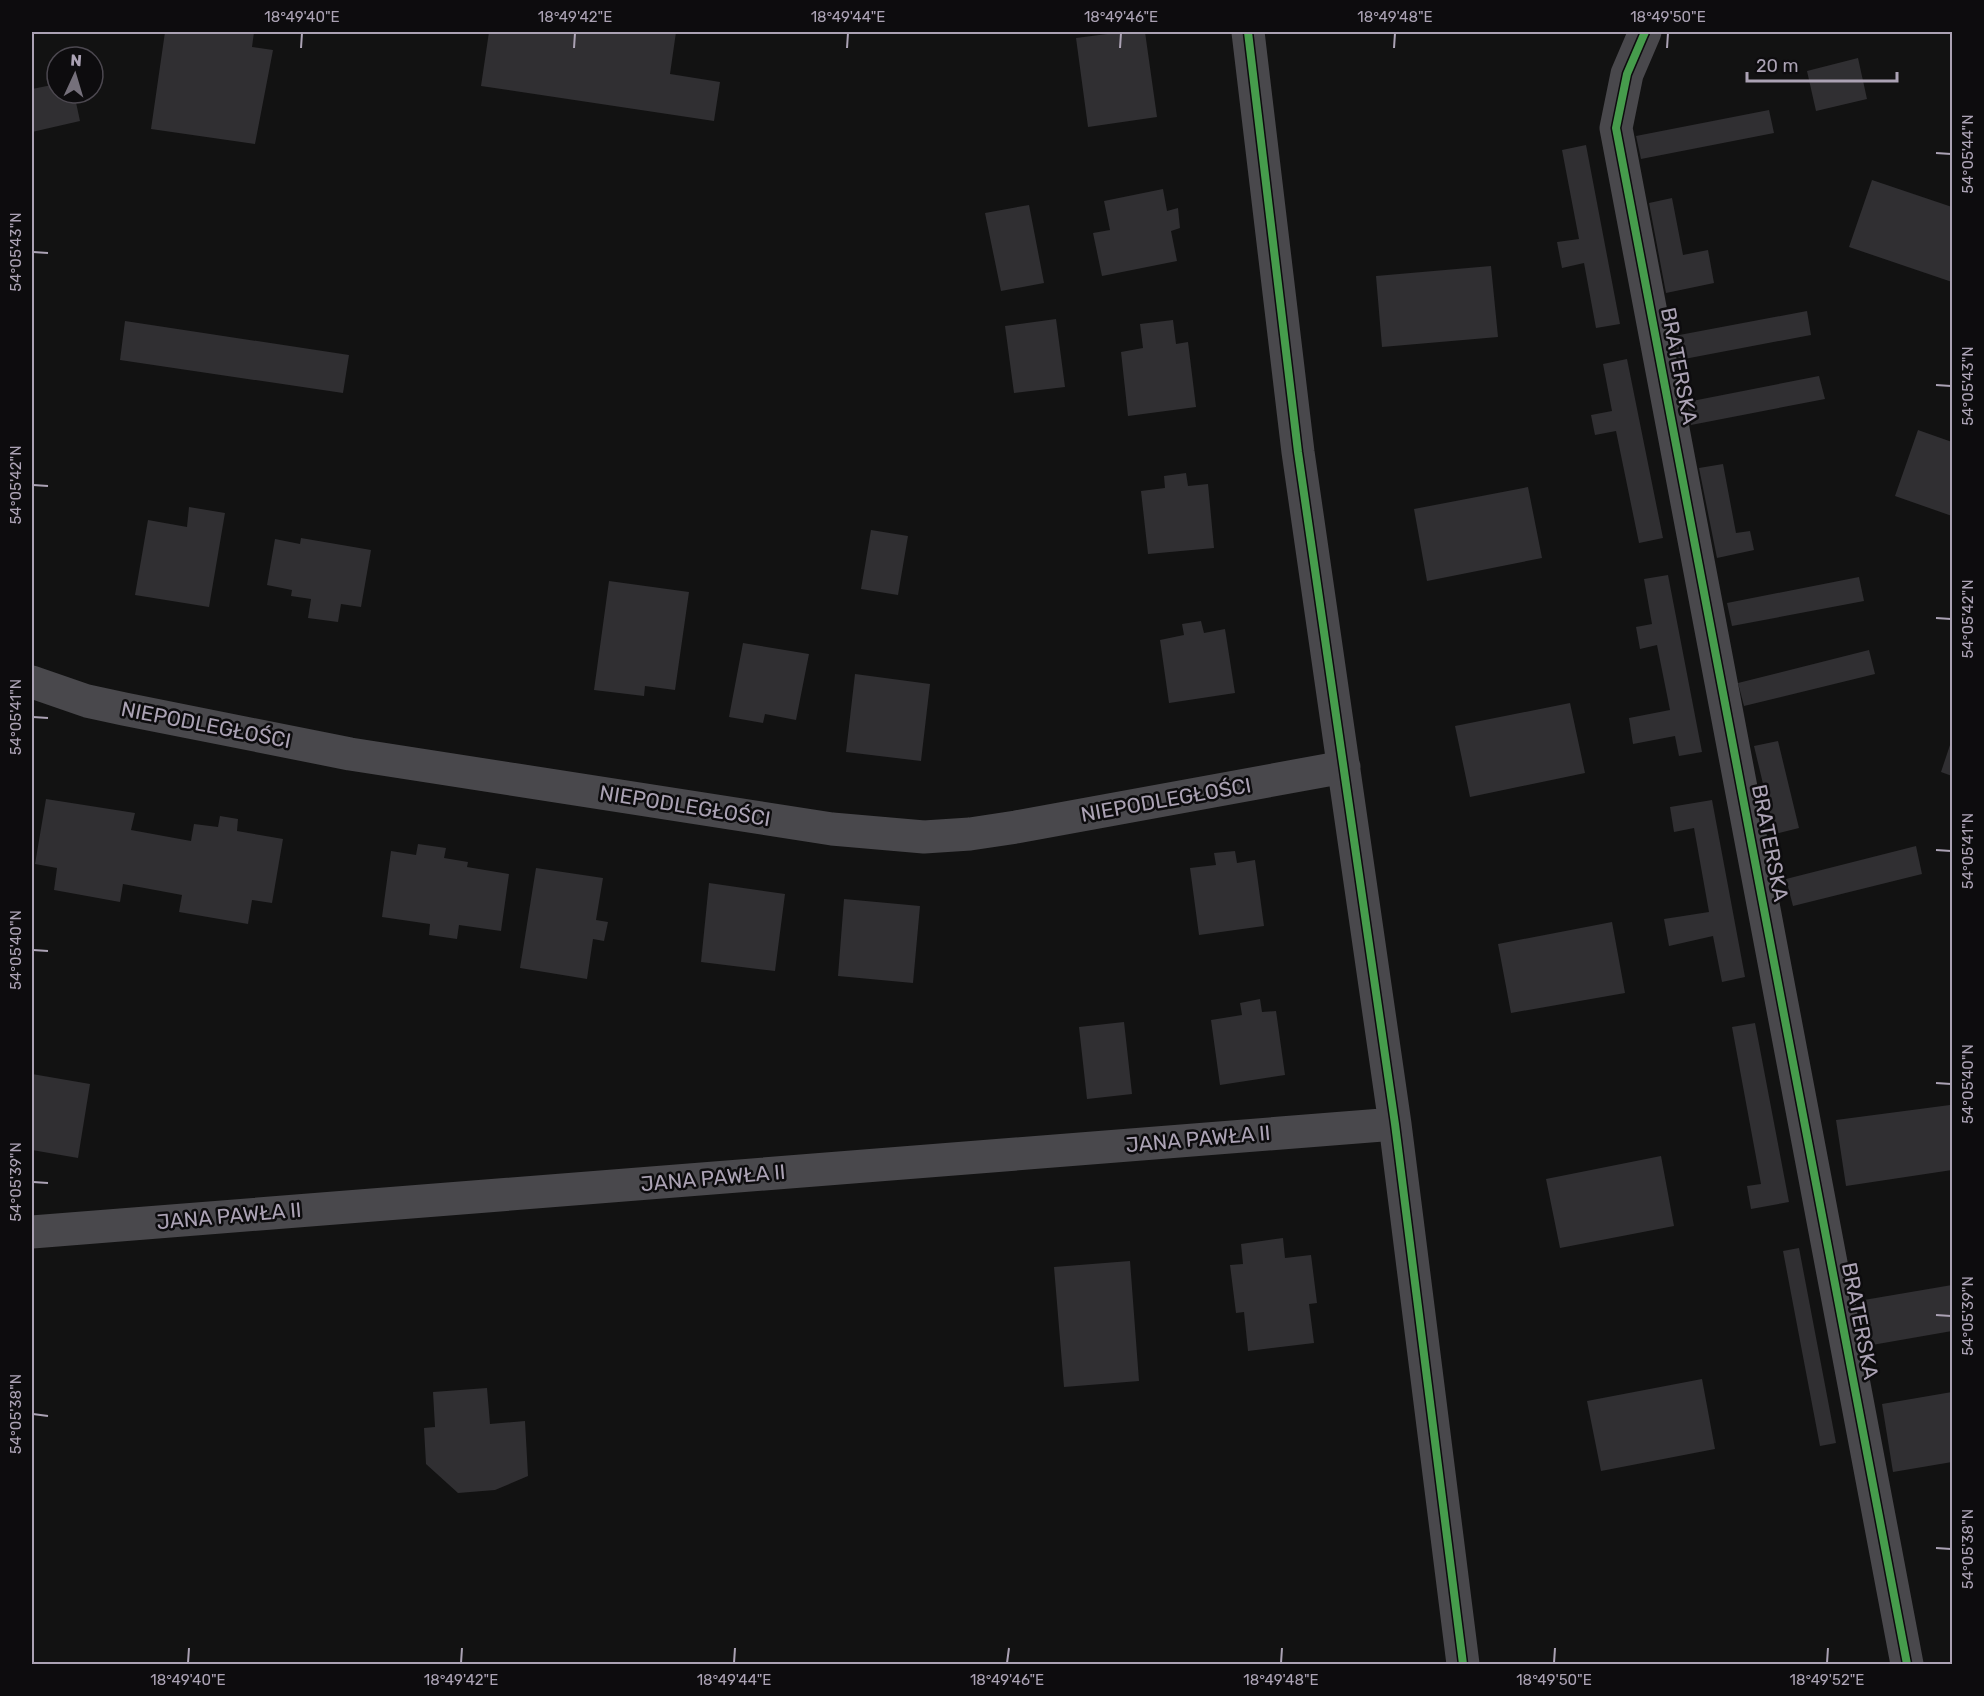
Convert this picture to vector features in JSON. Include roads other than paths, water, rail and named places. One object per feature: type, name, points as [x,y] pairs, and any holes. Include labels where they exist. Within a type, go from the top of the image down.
[{"type":"street","points":[[1248,32],[1298,452],[1395,1124],[1462,1665]]},
{"type":"street","name":"BRATERSKA","points":[[1645,32],[1627,74],[1616,128],[1907,1665]]},
{"type":"street","name":"NIEPODLEGŁOŚCI","points":[[32,681],[87,701],[350,754],[832,829],[924,837],[970,834],[1016,827],[1344,767]]},
{"type":"street","name":"JANA PAWŁA II","points":[[32,1232],[1395,1124]]}]
